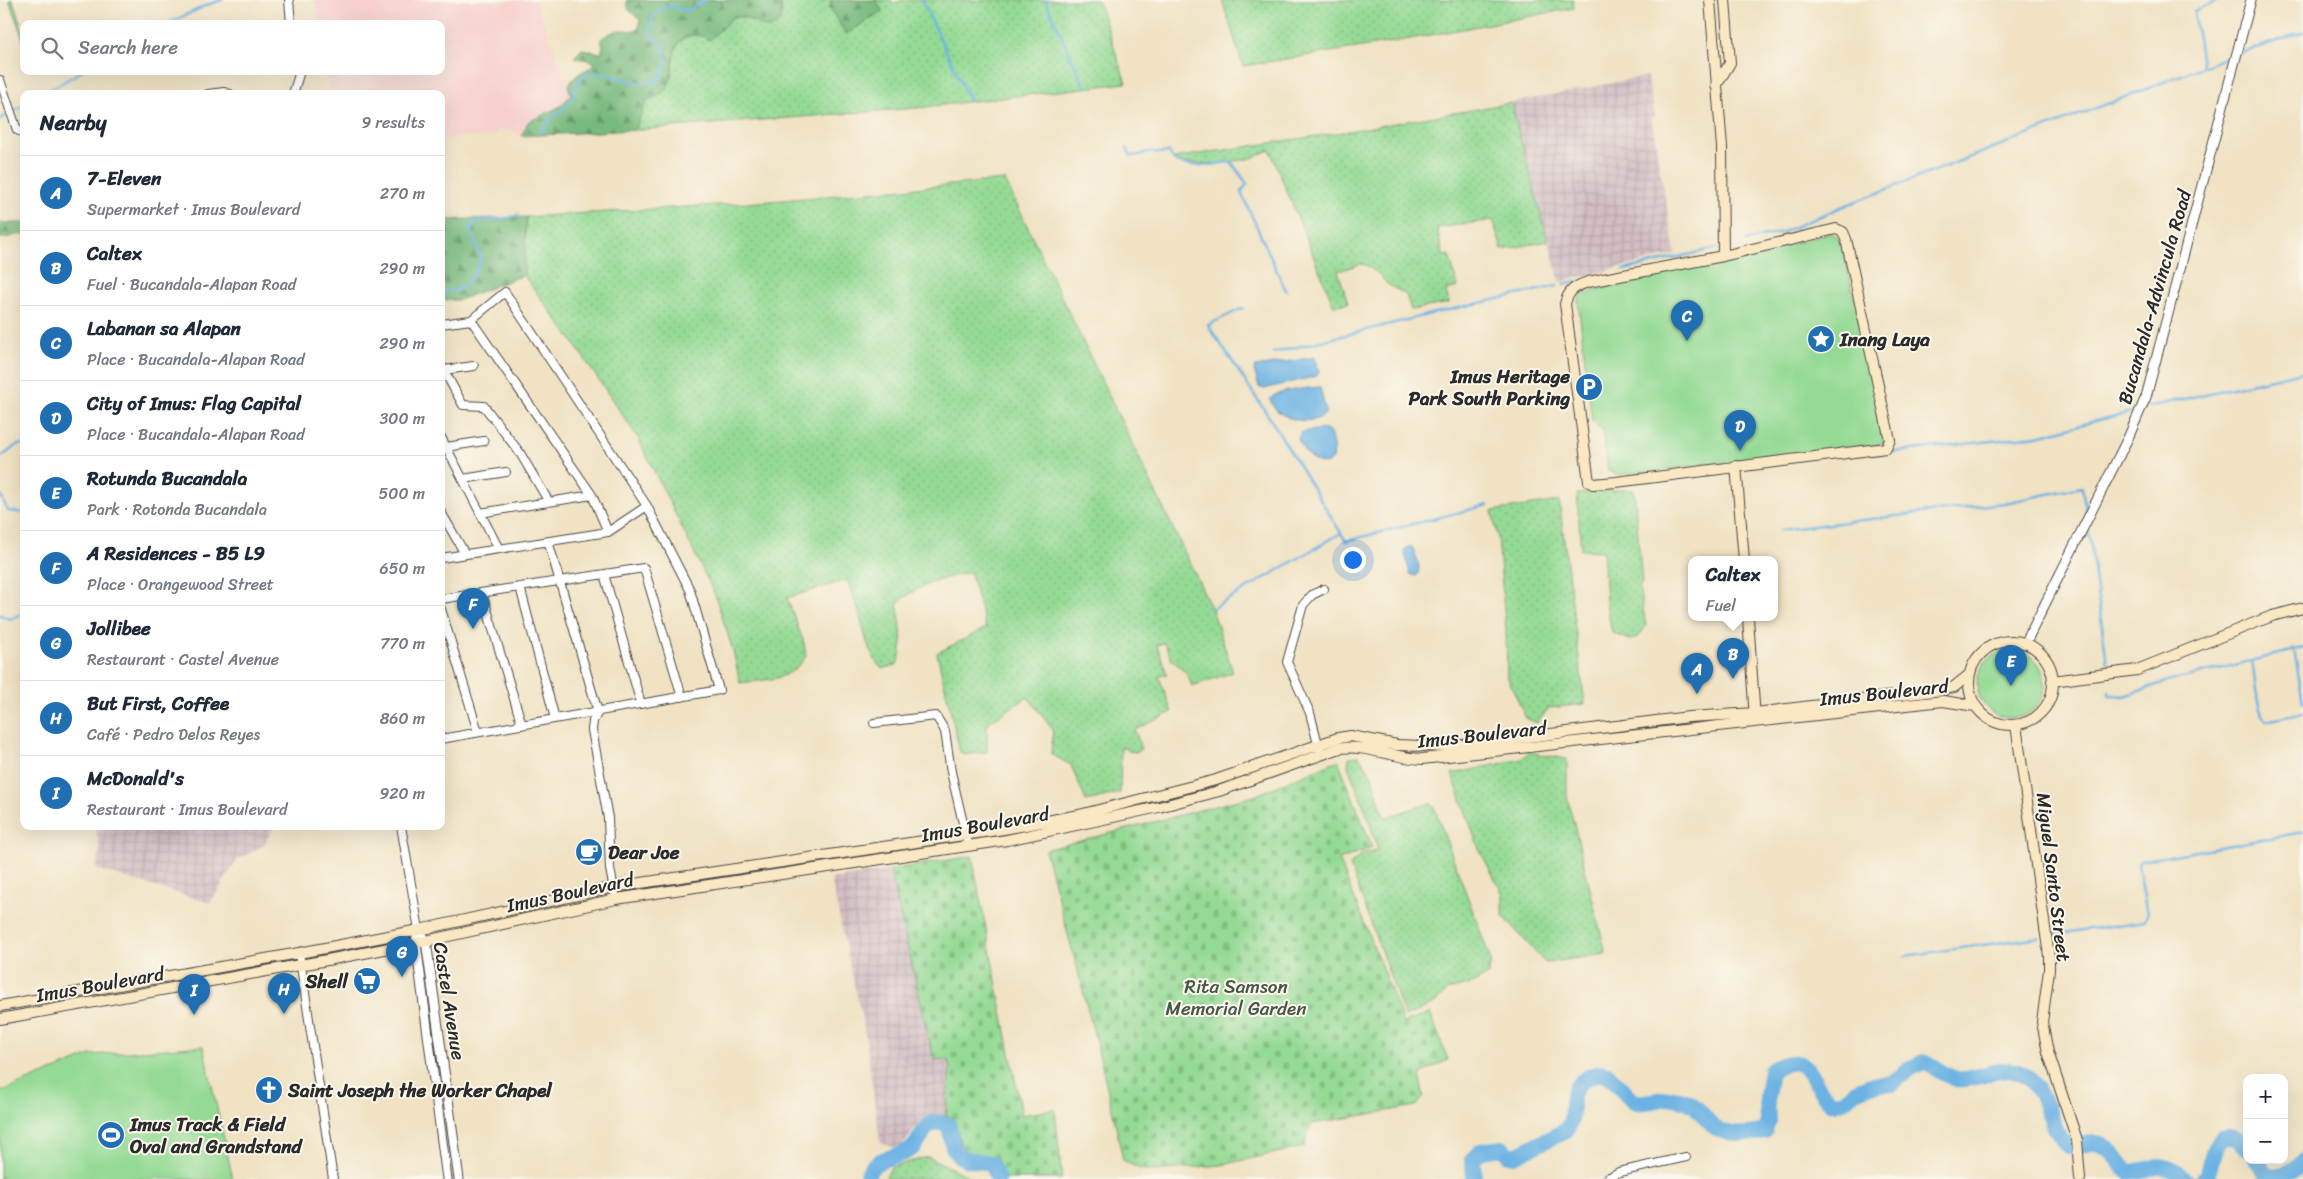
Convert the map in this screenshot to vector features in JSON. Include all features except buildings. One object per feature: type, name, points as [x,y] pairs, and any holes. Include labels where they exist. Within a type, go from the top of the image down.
[{"type":"main road","points":[[1710,0],[1722,147],[1723,256]]},
{"type":"main road","points":[[1716,86],[1730,63],[1725,0]]},
{"type":"main road","points":[[1836,229],[1843,232],[1890,440],[1886,448],[1878,450],[1736,466],[1616,482],[1593,484],[1589,482],[1565,304],[1566,296],[1571,290],[1588,282],[1723,256],[1836,229]]},
{"type":"main road","points":[[1736,466],[1744,556]]},
{"type":"main road","points":[[2052,681],[2137,670],[2272,616],[2303,608]]},
{"type":"main road","points":[[1748,621],[1755,718]]},
{"type":"main road","points":[[2013,641],[2025,644],[2043,656],[2051,672],[2050,699],[2032,720],[2016,725],[2004,725],[1994,722],[1975,706],[1970,691],[1969,675],[1974,661],[1983,650],[1993,644],[2013,641]]},
{"type":"main road","name":"Imus Boulevard","points":[[1755,718],[1942,690],[1954,687],[1969,675]]},
{"type":"main road","name":"Imus Boulevard","points":[[0,1018],[421,942],[616,898],[1007,840],[1219,791],[1319,750],[1338,738],[1351,736],[1397,745],[1446,747],[1689,717],[1755,718],[1943,701],[1975,706]]},
{"type":"main road","name":"Miguel Santo Street","points":[[2016,725],[2049,949],[2050,970],[2042,1016],[2043,1031],[2067,1114],[2077,1140],[2080,1179]]},
{"type":"main road","name":"Imus Boulevard","points":[[0,1006],[299,954],[614,888],[966,835],[1079,815],[1216,780],[1319,750]]},
{"type":"main road","points":[[1216,780],[1219,791]]},
{"type":"street","points":[[290,0],[291,20]]},
{"type":"street","name":"Bucandala-Advincula Road","points":[[2025,644],[2128,438],[2146,397],[2251,0]]},
{"type":"street","points":[[294,90],[299,75]]},
{"type":"street","points":[[0,80],[20,131]]},
{"type":"street","points":[[445,323],[471,320],[505,292],[647,506],[690,590],[719,690],[445,738]]},
{"type":"street","points":[[471,320],[592,495],[608,532]]},
{"type":"street","points":[[445,368],[474,366]]},
{"type":"street","points":[[445,373],[463,405],[484,406],[520,453],[549,502]]},
{"type":"street","points":[[484,441],[446,447],[499,549]]},
{"type":"street","points":[[463,479],[506,472]]},
{"type":"street","points":[[480,513],[592,495]]},
{"type":"street","points":[[445,557],[608,532],[647,506]]},
{"type":"street","points":[[445,519],[465,554]]},
{"type":"street","points":[[548,541],[598,712],[593,721],[592,730],[608,818],[610,869],[616,898]]},
{"type":"street","points":[[445,598],[644,568],[682,697]]},
{"type":"street","points":[[604,574],[642,704]]},
{"type":"street","points":[[520,587],[555,719]]},
{"type":"street","points":[[1319,750],[1310,713],[1287,662],[1303,605],[1312,595],[1324,588]]},
{"type":"street","points":[[482,593],[522,725]]},
{"type":"street","points":[[445,622],[478,732]]},
{"type":"street","points":[[874,723],[936,716],[945,731],[951,772],[968,846]]},
{"type":"street","points":[[402,830],[419,930]]},
{"type":"street","name":"Castel Avenue","points":[[419,930],[459,1179]]},
{"type":"street","name":"Castel Avenue","points":[[421,942],[447,1179]]},
{"type":"street","points":[[299,954],[333,1179]]},
{"type":"street","points":[[1606,1179],[1619,1172],[1686,1157]]},
{"type":"shaded area","points":[[315,0],[494,0],[498,4],[510,0],[535,0],[571,95],[559,107],[528,122],[521,136],[517,136],[514,130],[498,130],[495,136],[445,138],[445,90],[329,90],[327,75],[445,75],[445,20],[318,20]]},
{"type":"shaded area","points":[[1647,76],[1655,116],[1651,117],[1675,254],[1560,282],[1511,103]]},
{"type":"shaded area","points":[[96,830],[272,830],[263,846],[237,860],[210,903],[96,869],[100,848]]},
{"type":"shaded area","points":[[890,870],[934,1060],[948,1059],[950,1068],[946,1115],[924,1119],[901,1146],[893,1147],[880,1142],[865,1033],[831,879]]},
{"type":"green space","points":[[9,0],[13,0],[20,22],[20,31]]},
{"type":"green space","points":[[627,0],[781,0],[781,17],[778,23],[770,29],[743,17],[733,17],[710,40],[696,35],[687,36],[680,41],[676,47],[667,88],[656,97],[647,100],[635,130],[521,136],[528,122],[559,107],[571,95],[568,86],[573,79],[594,66],[593,61],[575,58],[582,49],[601,53],[603,47],[601,39],[603,37],[616,31],[639,28],[640,20],[629,9]]},
{"type":"green space","points":[[781,0],[831,0],[830,8],[846,34],[882,11],[876,0],[891,0],[893,4],[902,0],[1098,0],[1126,83],[917,108],[635,130],[647,100],[660,94],[669,83],[675,50],[683,39],[697,35],[708,40],[733,17],[737,16],[756,21],[782,13]]},
{"type":"green space","points":[[831,0],[876,0],[882,11],[846,34],[830,8]]},
{"type":"green space","points":[[1222,0],[1573,0],[1574,8],[1399,41],[1243,66]]},
{"type":"green space","points":[[1511,103],[1548,241],[1502,250],[1493,220],[1437,228],[1443,256],[1449,255],[1458,287],[1446,290],[1449,303],[1411,310],[1406,295],[1387,284],[1379,274],[1366,265],[1361,264],[1338,271],[1348,303],[1334,306],[1270,150],[1252,158],[1218,164],[1180,163],[1173,158],[1349,131]]},
{"type":"green space","points":[[1005,180],[1212,609],[1233,672],[1192,686],[1186,672],[1172,660],[1164,643],[1157,645],[1167,674],[1159,677],[1172,712],[1135,730],[1141,749],[1136,752],[1121,747],[1120,793],[1086,801],[1071,765],[1051,754],[1052,729],[1028,697],[987,723],[987,752],[963,755],[960,752],[937,653],[986,628],[970,572],[922,587],[897,604],[902,635],[901,651],[897,665],[882,669],[869,649],[856,602],[847,580],[787,598],[804,643],[806,656],[792,671],[785,675],[769,680],[740,683],[733,651],[715,595],[638,438],[569,336],[524,276],[526,217],[748,203]]},
{"type":"green space","points":[[526,217],[524,275],[459,300],[445,300],[445,220]]},
{"type":"green space","points":[[0,223],[20,223],[20,235],[0,238]]},
{"type":"green space","points":[[1831,233],[1838,237],[1843,248],[1885,434],[1884,442],[1875,446],[1616,475],[1608,470],[1602,429],[1592,421],[1578,301],[1582,293],[1695,266],[1740,259]]},
{"type":"green space","points":[[1623,489],[1634,490],[1642,583],[1639,587],[1646,626],[1639,636],[1630,640],[1612,633],[1606,603],[1603,551],[1581,550],[1577,494]]},
{"type":"green space","points":[[1559,501],[1585,704],[1549,708],[1537,723],[1526,718],[1507,676],[1506,633],[1498,538],[1492,511]]},
{"type":"green space","points":[[2004,650],[2018,650],[2030,655],[2040,665],[2045,677],[2045,691],[2040,703],[2030,713],[2018,718],[2004,718],[1992,713],[1982,703],[1977,691],[1977,677],[1982,665],[1992,655]]},
{"type":"green space","points":[[1528,752],[1567,759],[1567,796],[1606,954],[1545,963],[1503,916],[1503,894],[1479,849],[1452,774],[1522,759]]},
{"type":"green space","points":[[1359,756],[1372,776],[1383,814],[1387,817],[1430,803],[1434,807],[1491,960],[1488,975],[1472,984],[1448,990],[1434,1004],[1405,1017],[1350,865],[1363,853],[1378,850],[1368,817],[1348,766],[1349,757]]},
{"type":"green space","name":"Rita Samson Memorial Garden","points":[[1338,760],[1372,847],[1339,860],[1404,1023],[1430,1013],[1448,1060],[1422,1073],[1420,1079],[1424,1097],[1416,1106],[1312,1124],[1309,1128],[1304,1147],[1221,1165],[1154,1171],[1140,1169],[1123,1160],[1096,1043],[1045,850],[1254,796]]},
{"type":"green space","points":[[972,856],[1022,1115],[1055,1109],[1062,1179],[1003,1179],[997,1163],[982,1156],[964,1157],[955,1122],[952,1117],[946,1115],[950,1068],[948,1059],[934,1060],[890,870]]},
{"type":"green space","name":"Imus Track & Field Oval and Grandstand","points":[[203,1046],[233,1179],[0,1179],[0,1092],[91,1055]]},
{"type":"green space","points":[[928,1157],[973,1179],[885,1179],[891,1167]]},
{"type":"water","points":[[1315,357],[1319,372],[1317,376],[1264,389],[1259,387],[1254,370],[1255,367]]},
{"type":"water","points":[[1320,387],[1326,413],[1320,418],[1312,420],[1304,421],[1286,417],[1273,406],[1270,399],[1279,393]]},
{"type":"water","points":[[1324,429],[1330,432],[1334,449],[1333,459],[1326,464],[1308,456],[1298,439],[1301,432]]},
{"type":"water","points":[[1410,546],[1413,548],[1419,566],[1416,576],[1410,574],[1404,550]]},
{"type":"waterway","points":[[175,20],[222,0]]},
{"type":"waterway","points":[[540,133],[550,120],[569,103],[579,81],[586,75],[597,73],[638,82],[659,80],[666,62],[661,44],[651,35],[651,24],[654,15],[665,7],[687,11],[706,0]]},
{"type":"waterway","points":[[922,0],[970,101]]},
{"type":"waterway","points":[[1045,0],[1085,87]]},
{"type":"waterway","points":[[2202,65],[2194,11],[2218,0]]},
{"type":"waterway","points":[[2241,53],[2303,32]]},
{"type":"waterway","points":[[1746,241],[1783,232],[1839,208],[2228,57]]},
{"type":"waterway","points":[[50,90],[75,75]]},
{"type":"waterway","points":[[0,119],[20,107]]},
{"type":"waterway","points":[[1127,148],[1130,155],[1133,156],[1149,152],[1169,152],[1175,161],[1185,165],[1202,166],[1226,162],[1232,163],[1247,184],[1241,192],[1286,291]]},
{"type":"waterway","points":[[445,291],[457,290],[467,284],[481,259],[471,231],[474,221],[504,218],[519,214]]},
{"type":"waterway","points":[[1624,270],[1717,248]]},
{"type":"waterway","points":[[1564,284],[1577,281]]},
{"type":"waterway","points":[[1273,353],[1435,313],[1557,286]]},
{"type":"waterway","points":[[1243,308],[1208,325],[1271,420],[1346,541],[1488,505]]},
{"type":"waterway","points":[[2148,407],[2303,372]]},
{"type":"waterway","points":[[1876,454],[2037,436],[2131,412]]},
{"type":"waterway","points":[[0,458],[20,445]]},
{"type":"waterway","points":[[1780,530],[2004,503],[2082,487],[2086,513]]},
{"type":"waterway","points":[[0,494],[8,511],[20,512]]},
{"type":"waterway","points":[[2089,532],[2107,663]]},
{"type":"waterway","points":[[1212,609],[1341,533]]},
{"type":"waterway","points":[[0,615],[10,619],[20,615]]},
{"type":"waterway","points":[[2109,691],[2109,695],[2125,696],[2162,683],[2303,648]]},
{"type":"waterway","points":[[2294,649],[2303,702]]},
{"type":"waterway","points":[[2252,661],[2258,701],[2266,721],[2303,713]]},
{"type":"waterway","points":[[2049,935],[2145,921],[2147,914],[2138,865],[2141,861],[2303,832]]},
{"type":"waterway","points":[[1905,956],[2039,937]]},
{"type":"waterway","points":[[1474,1179],[1473,1159],[1481,1151],[1502,1148],[1509,1155],[1514,1156],[1565,1131],[1571,1121],[1572,1100],[1577,1086],[1585,1079],[1594,1075],[1608,1074],[1634,1102],[1670,1098],[1685,1100],[1695,1107],[1713,1126],[1720,1130],[1734,1134],[1750,1134],[1765,1131],[1768,1121],[1767,1096],[1771,1070],[1785,1064],[1795,1063],[1803,1065],[1823,1095],[1831,1103],[1843,1102],[1856,1091],[1870,1085],[1893,1083],[1910,1069],[1923,1062],[1957,1079],[1966,1079],[2005,1070],[2015,1071],[2024,1075],[2033,1083],[2043,1099],[2057,1131],[2068,1146],[2092,1143],[2101,1144],[2129,1172],[2164,1167],[2186,1179]]},
{"type":"waterway","points":[[866,1179],[874,1165],[884,1159],[910,1150],[915,1146],[924,1130],[933,1123],[948,1125],[953,1146],[957,1153],[965,1159],[991,1164],[998,1179]]},
{"type":"waterway","points":[[2203,1179],[2207,1176],[2216,1146],[2221,1138],[2236,1138],[2243,1144]]},
{"type":"waterway","points":[[2259,1164],[2267,1174],[2276,1175],[2287,1173],[2297,1168],[2303,1161]]},
{"type":"place","name":"Inang Laya","points":[[1821,339]]},
{"type":"place","name":"Labanan sa Alapan","points":[[1687,341]]},
{"type":"place","name":"Imus Heritage Park South Parking","points":[[1589,387]]},
{"type":"place","name":"City of Imus: Flag Capital","points":[[1740,451]]},
{"type":"place","name":"A Residences - B5 L9","points":[[473,629]]},
{"type":"place","name":"Caltex","points":[[1733,679]]},
{"type":"place","name":"Rotunda Bucandala","points":[[2011,686]]},
{"type":"place","name":"7-Eleven","points":[[1697,694]]},
{"type":"place","name":"Dear Joe","points":[[589,852]]},
{"type":"place","name":"Jollibee","points":[[402,977]]},
{"type":"place","name":"Shell","points":[[367,981]]},
{"type":"place","name":"But First, Coffee","points":[[284,1014]]},
{"type":"place","name":"McDonald's","points":[[194,1015]]},
{"type":"place","name":"Saint Joseph the Worker Chapel","points":[[269,1090]]},
{"type":"place","name":"Imus Track & Field Oval and Grandstand","points":[[111,1135]]}]
